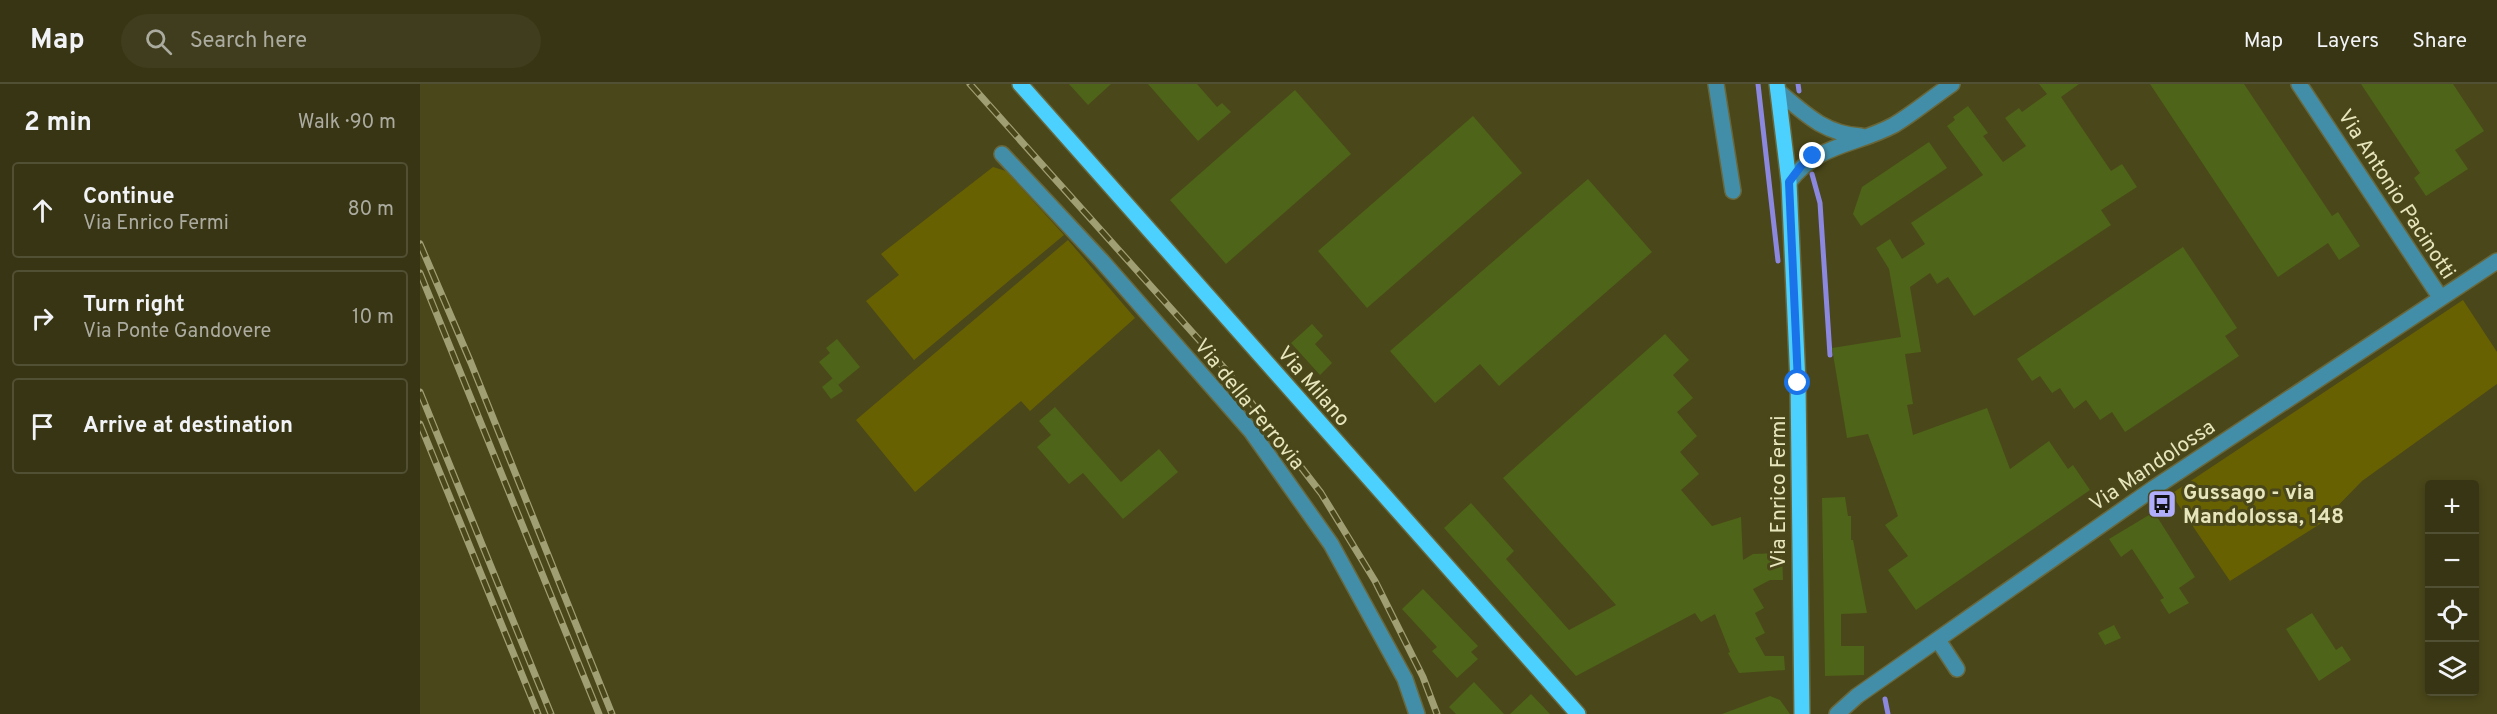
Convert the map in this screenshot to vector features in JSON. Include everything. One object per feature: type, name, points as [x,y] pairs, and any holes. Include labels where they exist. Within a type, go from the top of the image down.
[{"type":"main road","name":"Via Milano","points":[[1020,84],[1578,714]]},
{"type":"main road","name":"Via Enrico Fermi","points":[[1777,88],[1789,182],[1798,383],[1802,714]]},
{"type":"street","points":[[1716,84],[1733,190]]},
{"type":"street","points":[[1789,182],[1801,166],[1813,156],[1894,124],[1952,84]]},
{"type":"street","name":"Via Antonio Pacinotti","points":[[2300,84],[2440,297]]},
{"type":"street","points":[[1777,88],[1811,119],[1841,135],[1867,136]]},
{"type":"street","name":"Via della Ferrovia","points":[[1002,154],[1101,260],[1251,431],[1331,544],[1405,680],[1417,714]]},
{"type":"street","name":"Via Mandolossa","points":[[1837,714],[1857,696],[2154,488],[2497,261]]},
{"type":"street","points":[[1938,640],[1957,669]]},
{"type":"shaded area","points":[[993,167],[1006,171],[1064,235],[914,360],[866,301],[899,275],[881,254]]},
{"type":"shaded area","points":[[1068,240],[1135,318],[1030,411],[1021,401],[915,492],[856,420]]},
{"type":"shaded area","points":[[2463,300],[2497,352],[2497,384],[2362,481],[2320,524],[2230,581],[2171,494]]},
{"type":"building","points":[[1069,84],[1111,84],[1088,105]]},
{"type":"building","points":[[1148,84],[1197,84],[1217,107],[1222,103],[1231,112],[1198,141]]},
{"type":"building","points":[[2039,84],[2079,84],[2061,97],[2111,171],[2122,164],[2137,187],[2101,210],[2111,225],[1974,316],[1948,277],[1937,284],[1930,273],[1910,287],[1921,352],[1905,354],[1913,404],[1907,405],[1913,435],[1987,408],[2010,469],[2049,441],[2068,469],[2073,465],[2090,490],[1916,610],[1888,570],[1908,556],[1885,525],[1898,516],[1868,434],[1847,438],[1832,348],[1901,337],[1889,269],[1876,248],[1890,239],[1902,259],[1925,244],[1911,223],[1983,175],[1947,126],[1955,120],[1953,117],[1968,106],[1988,133],[1983,136],[2003,162],[2026,146],[2005,118],[2019,108],[2022,112],[2047,94]]},
{"type":"building","points":[[2150,84],[2244,84],[2332,216],[2338,212],[2360,246],[2339,260],[2328,243],[2278,277]]},
{"type":"building","points":[[2361,84],[2453,84],[2484,131],[2455,150],[2468,169],[2426,196],[2414,178],[2420,173]]},
{"type":"building","points":[[1295,90],[1351,154],[1226,264],[1170,200]]},
{"type":"building","points":[[1473,116],[1522,173],[1367,308],[1318,251]]},
{"type":"building","points":[[1929,142],[1947,168],[1861,226],[1853,214],[1862,187]]},
{"type":"building","points":[[1588,179],[1652,252],[1499,386],[1480,364],[1435,403],[1390,351]]},
{"type":"building","points":[[2183,247],[2237,328],[2225,336],[2239,356],[2125,432],[2112,412],[2100,420],[2086,400],[2074,409],[2060,388],[2052,393],[2040,376],[2032,381],[2017,359]]},
{"type":"building","points":[[1312,324],[1323,336],[1315,344],[1332,363],[1320,375],[1291,343]]},
{"type":"building","points":[[1665,334],[1689,360],[1673,375],[1693,398],[1677,412],[1697,436],[1680,452],[1699,474],[1681,490],[1712,526],[1741,517],[1743,560],[1753,554],[1782,553],[1783,580],[1770,580],[1753,589],[1764,608],[1755,613],[1765,633],[1755,638],[1765,656],[1784,656],[1785,670],[1739,673],[1728,653],[1730,652],[1715,614],[1701,622],[1695,613],[1576,676],[1444,528],[1471,503],[1514,551],[1506,559],[1569,630],[1616,605],[1503,478]]},
{"type":"building","points":[[837,339],[860,367],[838,385],[819,362],[830,353],[826,348]]},
{"type":"building","points":[[833,378],[843,391],[831,399],[822,387]]},
{"type":"building","points":[[1055,407],[1121,482],[1159,449],[1178,472],[1123,519],[1083,473],[1069,484],[1037,447],[1051,435],[1039,421]]},
{"type":"building","points":[[1845,497],[1848,516],[1851,516],[1851,540],[1853,540],[1867,613],[1841,614],[1841,646],[1864,646],[1864,675],[1825,676],[1822,498]]},
{"type":"building","points":[[2154,512],[2195,577],[2179,588],[2189,603],[2169,614],[2160,600],[2164,598],[2132,549],[2121,557],[2109,539]]},
{"type":"building","points":[[1423,589],[1478,646],[1471,652],[1478,659],[1457,678],[1432,651],[1437,647],[1402,609]]},
{"type":"building","points":[[2312,613],[2336,650],[2342,646],[2351,660],[2319,681],[2286,629]]},
{"type":"building","points":[[2114,625],[2121,638],[2105,645],[2098,633]]},
{"type":"building","points":[[1474,682],[1504,714],[1456,714],[1449,707]]},
{"type":"building","points":[[1531,694],[1550,714],[1510,714]]},
{"type":"building","points":[[1770,696],[1780,700],[1790,714],[1722,714]]},
{"type":"waterway","points":[[1758,84],[1778,261]]},
{"type":"waterway","points":[[1798,84],[1799,91]]},
{"type":"waterway","points":[[1812,174],[1820,203],[1830,355]]},
{"type":"waterway","points":[[1885,699],[1888,714]]},
{"type":"railway","points":[[970,84],[1226,370],[1321,493],[1375,581],[1423,677],[1437,714]]},
{"type":"railway","points":[[420,244],[471,363],[612,714]]},
{"type":"railway","points":[[420,273],[599,714]]},
{"type":"railway","points":[[420,392],[551,714]]},
{"type":"railway","points":[[420,424],[538,714]]},
{"type":"place","name":"Gussago - via Mandolossa, 148","points":[[2162,504]]},
{"type":"route","points":[[1798,383],[1789,182],[1801,166],[1813,156]]}]
